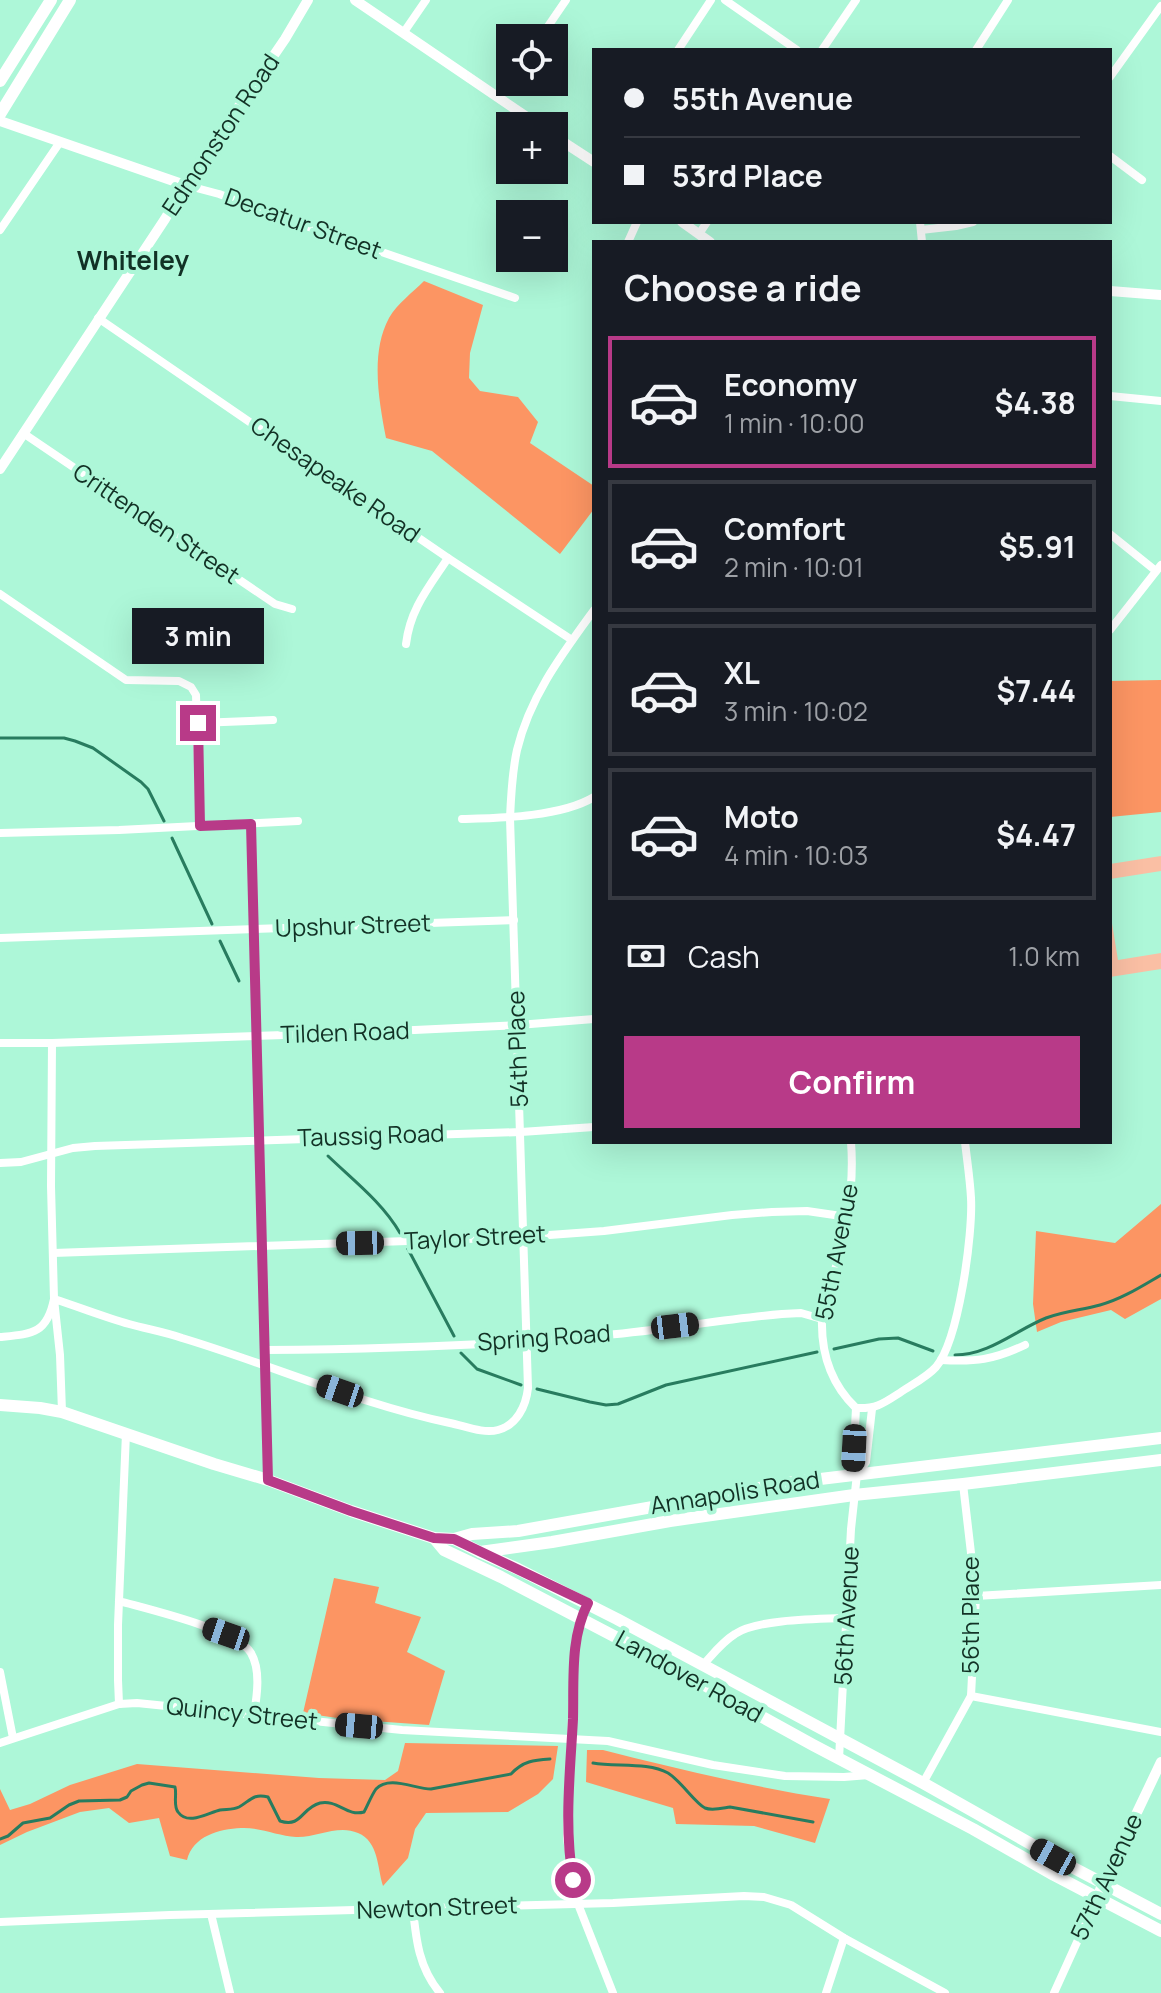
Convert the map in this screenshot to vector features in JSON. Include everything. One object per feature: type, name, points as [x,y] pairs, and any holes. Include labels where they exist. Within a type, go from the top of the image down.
[{"type":"main road","points":[[0,81],[51,0]]},
{"type":"main road","points":[[0,114],[70,0]]},
{"type":"main road","points":[[0,1405],[62,1412],[434,1538]]},
{"type":"main road","name":"Annapolis Road","points":[[454,1539],[472,1534],[518,1531],[747,1489],[1161,1438]]},
{"type":"main road","name":"Annapolis Road","points":[[462,1558],[480,1552],[670,1521],[854,1495],[1161,1460]]},
{"type":"main road","name":"Landover Road","points":[[434,1538],[454,1539],[588,1603],[1161,1914]]},
{"type":"main road","name":"Landover Road","points":[[434,1538],[444,1550],[726,1696],[1161,1931]]},
{"type":"main road","points":[[518,1569],[521,1546]]},
{"type":"street","name":"Edmonston Road","points":[[0,469],[185,185],[263,73],[308,0]]},
{"type":"street","points":[[355,0],[520,112]]},
{"type":"street","points":[[404,32],[426,0]]},
{"type":"street","points":[[550,24],[566,0]]},
{"type":"street","points":[[679,48],[711,0]]},
{"type":"street","points":[[725,0],[794,48]]},
{"type":"street","points":[[823,48],[856,0]]},
{"type":"street","points":[[977,48],[1008,0]]},
{"type":"street","points":[[1112,74],[1161,6]]},
{"type":"street","name":"Decatur Street","points":[[0,121],[515,298]]},
{"type":"street","points":[[0,230],[60,142]]},
{"type":"street","points":[[568,145],[592,161]]},
{"type":"street","points":[[1112,158],[1142,180]]},
{"type":"street","points":[[685,224],[707,240]]},
{"type":"street","points":[[699,234],[706,224]]},
{"type":"street","points":[[921,226],[964,224]]},
{"type":"street","points":[[1112,291],[1161,295]]},
{"type":"street","name":"Chesapeake Road","points":[[98,318],[572,640]]},
{"type":"street","points":[[1112,396],[1161,401]]},
{"type":"street","name":"Crittenden Street","points":[[23,433],[275,604],[292,609]]},
{"type":"street","points":[[1112,535],[1159,568],[1112,627]]},
{"type":"street","points":[[406,644],[408,626],[419,601],[448,558]]},
{"type":"street","points":[[0,594],[126,680],[179,681],[191,687],[196,695],[200,826]]},
{"type":"street","points":[[572,640],[592,613]]},
{"type":"street","name":"54th Place","points":[[54,1299],[391,1408],[486,1431],[510,1425],[518,1415],[525,1405],[528,1388],[510,818],[514,768],[524,727],[546,678],[572,640]]},
{"type":"street","points":[[197,719],[273,720]]},
{"type":"street","points":[[462,819],[510,818],[569,807],[592,798]]},
{"type":"street","points":[[0,833],[298,821]]},
{"type":"street","points":[[251,824],[268,1480]]},
{"type":"street","name":"Upshur Street","points":[[0,938],[514,920]]},
{"type":"street","name":"Tilden Road","points":[[0,1043],[256,1036],[592,1019]]},
{"type":"street","points":[[52,1043],[54,1299],[62,1412]]},
{"type":"street","name":"Taussig Road","points":[[0,1163],[21,1162],[73,1148],[95,1146],[592,1127]]},
{"type":"street","name":"55th Avenue","points":[[851,1144],[848,1217],[821,1334],[825,1360],[835,1382],[856,1408]]},
{"type":"street","points":[[872,1409],[866,1462],[857,1474],[853,1465],[856,1408],[872,1409],[918,1381],[936,1367],[948,1345],[968,1258],[971,1198],[965,1144]]},
{"type":"street","name":"Taylor Street","points":[[53,1253],[522,1237],[772,1212],[807,1211],[848,1217]]},
{"type":"street","points":[[0,1337],[23,1335],[45,1324],[54,1299]]},
{"type":"street","name":"Spring Road","points":[[264,1350],[526,1341],[609,1335],[782,1314],[801,1313],[822,1319]]},
{"type":"street","points":[[941,1360],[989,1359],[1025,1345]]},
{"type":"street","points":[[119,1704],[119,1601],[126,1433]]},
{"type":"street","name":"56th Avenue","points":[[839,1759],[857,1474]]},
{"type":"street","name":"56th Place","points":[[923,1783],[971,1696],[976,1596],[963,1484]]},
{"type":"street","points":[[976,1596],[1161,1585]]},
{"type":"street","points":[[119,1601],[226,1634],[245,1645],[251,1651],[256,1667],[254,1714]]},
{"type":"street","points":[[588,1603],[580,1619],[575,1650],[567,1838],[578,1904],[613,1993]]},
{"type":"street","points":[[703,1665],[728,1639],[749,1627],[847,1618]]},
{"type":"street","points":[[0,1672],[13,1738]]},
{"type":"street","points":[[971,1696],[1161,1732]]},
{"type":"street","name":"Quincy Street","points":[[0,1743],[119,1704],[167,1705],[402,1730],[608,1741],[713,1765],[785,1776],[870,1775]]},
{"type":"street","name":"57th Avenue","points":[[1054,1993],[1161,1762]]},
{"type":"street","name":"Newton Street","points":[[0,1922],[764,1897],[791,1905],[939,1991]]},
{"type":"street","points":[[413,1909],[419,1955],[429,1980],[440,1993]]},
{"type":"street","points":[[211,1914],[230,1993]]},
{"type":"street","points":[[826,1993],[844,1938]]},
{"type":"shaded area","points":[[424,281],[483,305],[470,353],[469,378],[480,391],[518,397],[538,422],[530,443],[592,485],[592,512],[560,554],[432,451],[386,438],[378,362],[383,332],[401,303]]},
{"type":"shaded area","points":[[1161,680],[1161,812],[1112,817],[1112,681]]},
{"type":"shaded area","points":[[1161,856],[1161,871],[1112,879],[1112,864]]},
{"type":"shaded area","points":[[1112,923],[1118,960],[1161,953],[1161,969],[1112,977]]},
{"type":"shaded area","points":[[1161,1204],[1161,1299],[1125,1319],[1111,1310],[1061,1322],[1037,1332],[1033,1304],[1036,1231],[1115,1243]]},
{"type":"shaded area","points":[[334,1578],[379,1587],[375,1603],[421,1617],[407,1652],[445,1671],[429,1725],[303,1713]]},
{"type":"shaded area","points":[[405,1743],[558,1746],[553,1779],[538,1794],[508,1812],[426,1813],[415,1829],[408,1858],[383,1886],[370,1842],[358,1833],[343,1830],[296,1837],[248,1828],[224,1830],[201,1840],[187,1860],[170,1856],[159,1818],[129,1823],[109,1808],[80,1812],[0,1845],[0,1789],[10,1810],[70,1785],[137,1764],[385,1780],[398,1771]]},
{"type":"shaded area","points":[[587,1750],[603,1750],[716,1777],[830,1799],[815,1843],[754,1826],[676,1824],[673,1808],[586,1782]]},
{"type":"waterway","points":[[0,738],[64,738],[93,748],[148,789],[164,821]]},
{"type":"waterway","points":[[172,838],[212,924]]},
{"type":"waterway","points":[[220,941],[239,981]]},
{"type":"waterway","points":[[328,1156],[376,1202],[400,1233]]},
{"type":"waterway","points":[[408,1249],[454,1336]]},
{"type":"waterway","points":[[955,1355],[979,1351],[1053,1316],[1108,1302],[1161,1275]]},
{"type":"waterway","points":[[834,1349],[898,1338],[933,1351]]},
{"type":"waterway","points":[[537,1389],[606,1405],[618,1404],[666,1385],[817,1352]]},
{"type":"waterway","points":[[461,1353],[477,1369],[521,1385]]},
{"type":"waterway","points":[[0,1839],[23,1823],[50,1818],[79,1801],[120,1800],[149,1783],[175,1787],[177,1810],[187,1818],[237,1808],[252,1798],[263,1796],[268,1797],[280,1821],[293,1822],[314,1805],[326,1802],[352,1812],[364,1812],[376,1789],[388,1783],[431,1789],[511,1774],[529,1762],[550,1759]]},
{"type":"waterway","points":[[593,1763],[642,1766],[668,1773],[708,1809],[730,1807],[813,1822]]},
{"type":"district","name":"Whiteley","points":[[133,261]]},
{"type":"route","points":[[198,723],[200,826],[251,824],[268,1480],[434,1538],[454,1539],[588,1603],[580,1619],[575,1650],[567,1838],[573,1880]]}]
